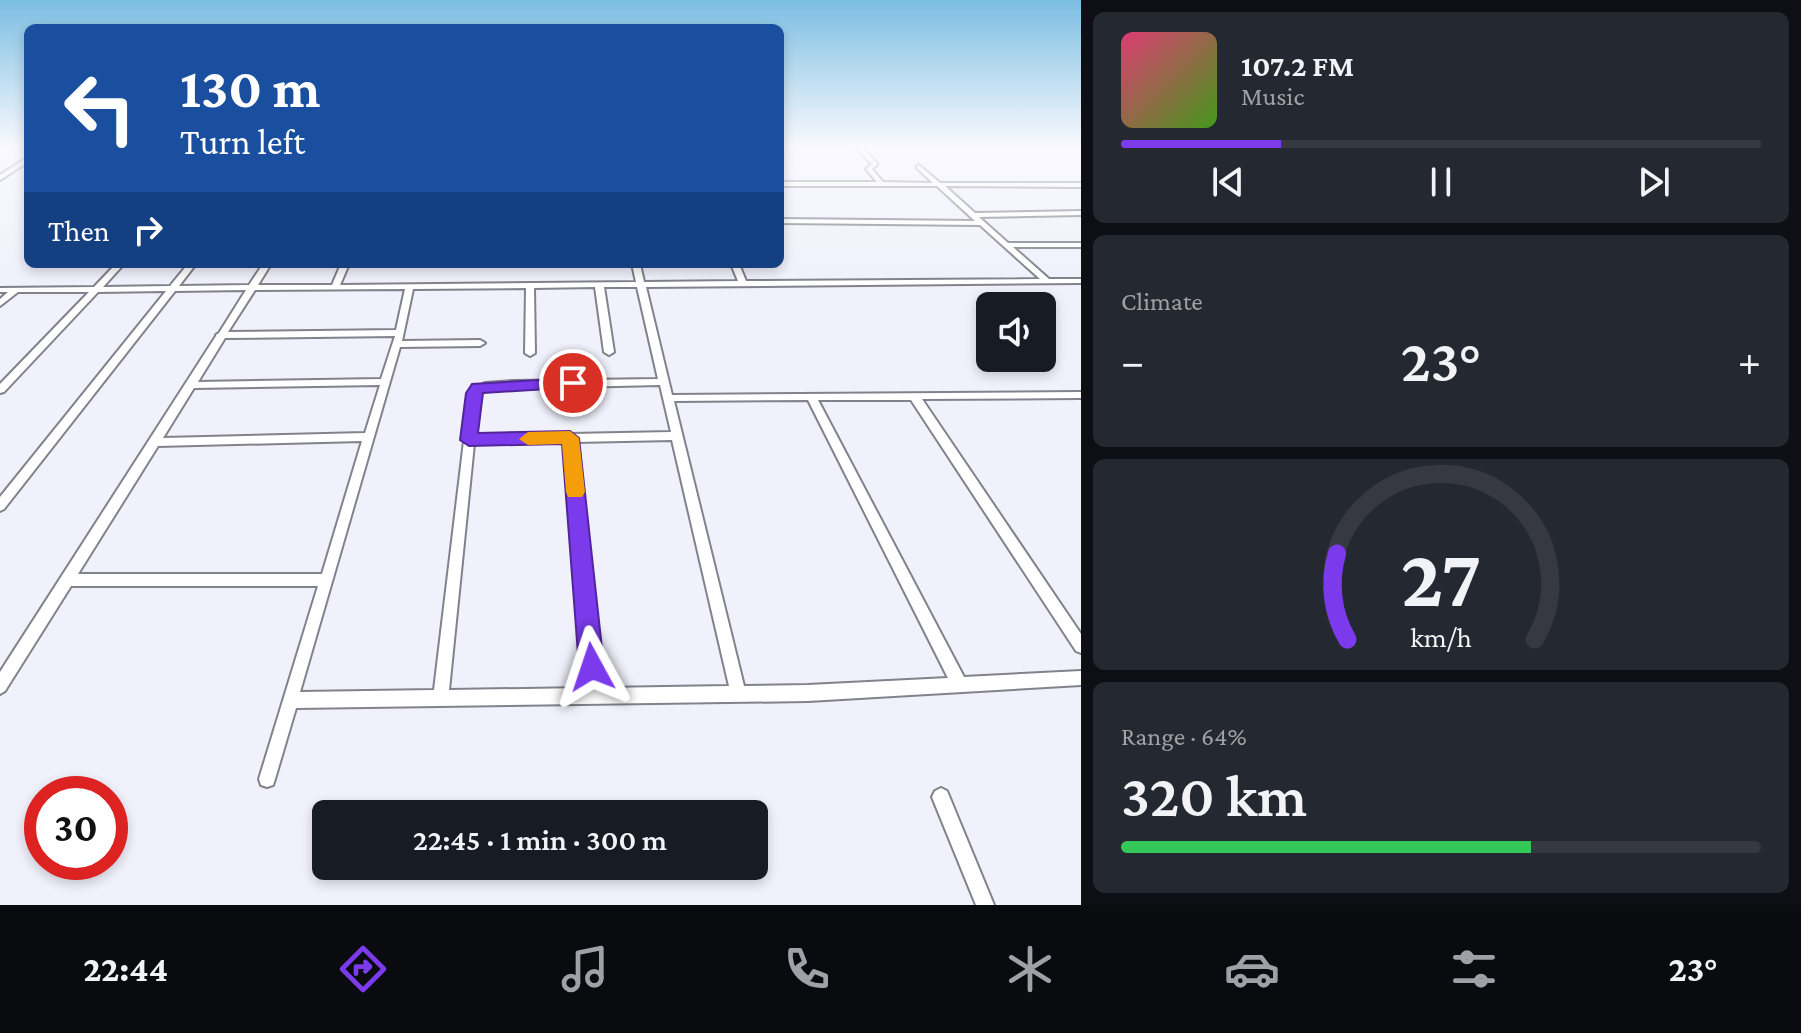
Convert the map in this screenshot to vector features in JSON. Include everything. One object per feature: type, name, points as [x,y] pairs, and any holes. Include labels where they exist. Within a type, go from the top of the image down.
[{"type":"street","points":[[944,188],[1047,281]]},
{"type":"street","points":[[973,215],[1081,213]]},
{"type":"street","points":[[784,221],[982,223]]},
{"type":"street","points":[[1007,245],[1081,245]]},
{"type":"street","points":[[0,390],[116,268]]},
{"type":"street","points":[[0,506],[189,268]]},
{"type":"street","points":[[0,686],[265,268]]},
{"type":"street","points":[[335,286],[343,268]]},
{"type":"street","points":[[637,268],[738,693]]},
{"type":"street","points":[[737,268],[743,283]]},
{"type":"street","points":[[0,290],[1081,281]]},
{"type":"street","points":[[599,284],[609,352]]},
{"type":"street","points":[[530,285],[530,353]]},
{"type":"street","points":[[267,779],[398,338],[409,288]]},
{"type":"street","points":[[0,303],[16,290]]},
{"type":"street","points":[[220,335],[398,338],[480,343]]},
{"type":"street","points":[[189,385],[384,382]]},
{"type":"street","points":[[441,698],[474,393],[485,386],[664,382]]},
{"type":"street","points":[[667,398],[1081,395]]},
{"type":"street","points":[[914,396],[1081,646]]},
{"type":"street","points":[[811,397],[960,685]]},
{"type":"street","points":[[469,440],[677,436]]},
{"type":"street","points":[[153,442],[369,437]]},
{"type":"street","points":[[570,438],[594,695]]},
{"type":"street","points":[[66,580],[326,580]]},
{"type":"street","points":[[290,700],[738,693],[1081,678]]},
{"type":"street","points":[[941,797],[985,905]]},
{"type":"slow traffic","points":[[528,439],[570,438],[575,492]]},
{"type":"route","points":[[573,383],[478,388],[474,393],[469,440],[570,438],[592,667]]}]
